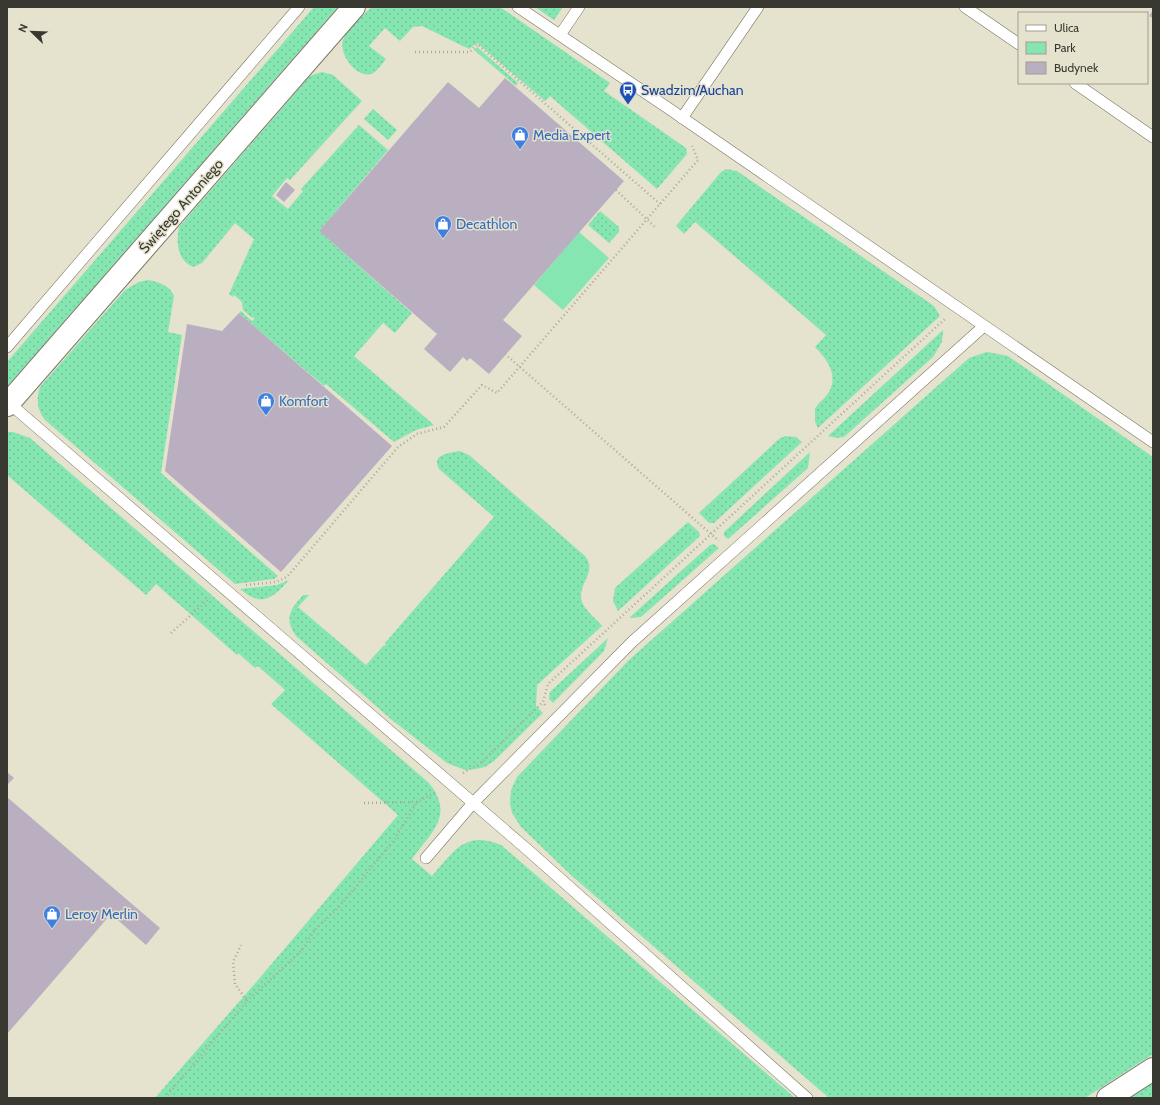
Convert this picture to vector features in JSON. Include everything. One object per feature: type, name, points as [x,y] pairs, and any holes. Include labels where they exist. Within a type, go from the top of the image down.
[{"type":"street","name":"Świętego Antoniego","points":[[8,404],[354,7]]},
{"type":"street","points":[[1108,1098],[1153,1069]]},
{"type":"lane","points":[[7,347],[299,7]]},
{"type":"lane","points":[[518,7],[1153,442]]},
{"type":"lane","points":[[560,35],[579,7]]},
{"type":"lane","points":[[682,118],[758,7]]},
{"type":"lane","points":[[965,7],[1018,43]]},
{"type":"lane","points":[[1076,84],[1153,136]]},
{"type":"lane","points":[[426,858],[473,803],[632,642],[984,326]]},
{"type":"lane","points":[[8,404],[473,803],[807,1098]]},
{"type":"path","points":[[415,52],[470,52],[477,44],[660,204]]},
{"type":"path","points":[[171,633],[211,597],[230,594],[238,586],[276,582],[287,577],[398,447],[417,434],[444,427],[482,385],[497,393],[698,160],[691,142]]},
{"type":"path","points":[[616,190],[655,227]]},
{"type":"path","points":[[556,718],[544,702],[548,684],[712,535],[957,307]]},
{"type":"path","points":[[505,354],[732,552]]},
{"type":"path","points":[[165,1098],[247,1001],[301,951],[315,930],[339,907],[400,831],[417,802]]},
{"type":"path","points":[[241,945],[233,962],[235,984],[247,1001]]},
{"type":"green space","points":[[314,7],[338,7],[7,387],[7,362]]},
{"type":"green space","points":[[372,7],[500,7],[610,83],[604,91],[686,148],[687,154],[657,189],[550,96],[545,101],[477,43],[469,49],[422,26],[413,27],[400,41],[385,28],[369,46],[386,59],[375,72],[367,74],[361,73],[350,65],[346,59],[342,46],[343,40],[352,27]]},
{"type":"green space","points":[[535,7],[563,7],[554,20]]},
{"type":"green space","points":[[477,47],[518,83],[516,86],[474,50]]},
{"type":"green space","points":[[322,72],[333,75],[362,101],[290,180],[287,178],[272,196],[288,209],[303,191],[301,189],[359,125],[388,150],[319,231],[412,313],[395,333],[383,323],[354,356],[434,425],[416,430],[394,442],[326,384],[324,386],[239,313],[241,311],[252,321],[255,318],[252,318],[243,310],[242,302],[234,295],[233,297],[229,294],[254,239],[235,223],[202,263],[193,267],[184,260],[179,250],[179,227],[310,76]]},
{"type":"green space","points":[[373,109],[397,130],[388,140],[364,119]]},
{"type":"green space","points":[[726,169],[737,171],[934,306],[940,316],[818,428],[815,422],[815,409],[827,395],[831,388],[832,382],[831,369],[824,357],[815,347],[826,335],[695,222],[684,234],[676,226],[721,172]]},
{"type":"green space","points":[[600,211],[619,227],[619,232],[609,243],[588,225]]},
{"type":"green space","points":[[579,232],[609,258],[563,310],[534,285]]},
{"type":"green space","points":[[148,280],[167,287],[172,292],[174,296],[168,332],[182,335],[161,473],[278,576],[274,579],[235,584],[45,420],[40,412],[38,396],[40,387],[125,290],[139,282]]},
{"type":"green space","points":[[943,330],[942,342],[933,357],[844,437],[837,438],[828,436]]},
{"type":"green space","points":[[987,352],[1008,356],[1153,457],[1153,1054],[1085,1098],[829,1098],[572,876],[521,827],[512,813],[510,803],[511,790],[517,777],[629,660],[969,358]]},
{"type":"green space","points":[[7,432],[13,432],[30,438],[429,783],[437,795],[440,805],[440,815],[432,833],[412,859],[432,876],[454,851],[469,842],[478,840],[489,841],[501,845],[795,1098],[155,1098],[258,980],[398,815],[271,704],[285,690],[258,666],[255,668],[238,653],[237,655],[156,584],[146,595],[7,475]]},
{"type":"green space","points":[[785,436],[796,437],[802,442],[714,523],[709,523],[699,513],[779,439]]},
{"type":"green space","points":[[460,451],[469,455],[585,556],[589,562],[589,568],[581,591],[581,597],[587,610],[602,626],[537,685],[536,706],[543,713],[494,761],[485,767],[465,770],[447,763],[392,720],[296,636],[290,624],[290,614],[298,600],[303,595],[309,595],[298,607],[366,665],[383,646],[386,645],[385,643],[494,517],[439,469],[437,464],[439,457]]},
{"type":"green space","points":[[810,452],[808,468],[728,539],[724,536],[724,532]]},
{"type":"green space","points":[[688,522],[699,532],[700,536],[618,611],[613,601],[615,588]]},
{"type":"green space","points":[[714,544],[719,548],[641,617],[629,618],[710,545]]},
{"type":"green space","points":[[289,580],[278,592],[267,598],[255,598],[240,589],[277,585]]},
{"type":"green space","points":[[608,638],[604,651],[553,703],[549,699],[550,692]]},
{"type":"green space","points":[[1153,1082],[1153,1098],[1128,1098]]},
{"type":"building","points":[[1153,10],[1153,18],[1149,16]]},
{"type":"building","name":"Decathlon","points":[[505,78],[624,181],[503,320],[522,336],[489,374],[470,358],[467,361],[463,357],[450,372],[424,349],[437,334],[319,231],[448,82],[479,108]]},
{"type":"building","points":[[286,182],[295,190],[284,202],[276,195]]},
{"type":"building","name":"Komfort","points":[[239,313],[392,446],[281,572],[165,471],[187,324],[222,331]]},
{"type":"building","points":[[7,772],[14,778],[7,785]]},
{"type":"building","name":"Leroy Merlin","points":[[7,797],[160,928],[146,945],[111,914],[7,1034]]},
{"type":"place","name":"Swadzim/Auchan","points":[[628,105]]},
{"type":"place","name":"Media Expert","points":[[520,150]]},
{"type":"place","name":"Decathlon","points":[[443,239]]},
{"type":"place","name":"Komfort","points":[[266,416]]},
{"type":"place","name":"Leroy Merlin","points":[[52,929]]}]
